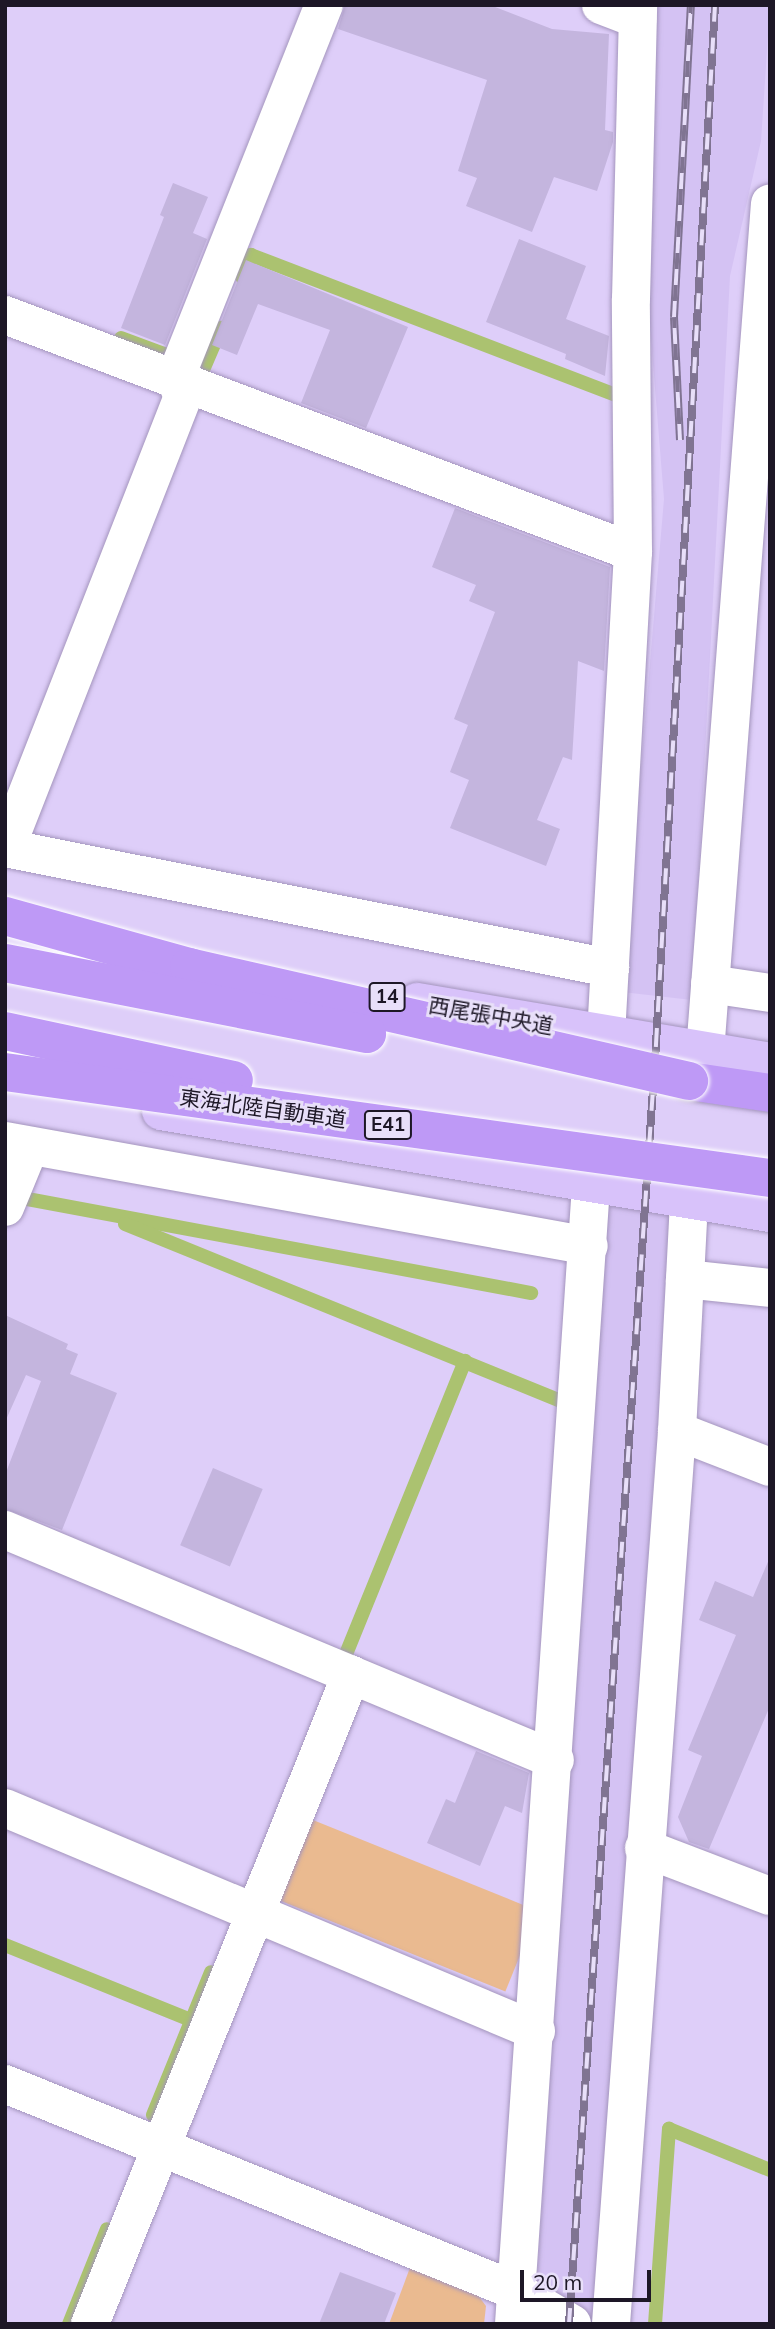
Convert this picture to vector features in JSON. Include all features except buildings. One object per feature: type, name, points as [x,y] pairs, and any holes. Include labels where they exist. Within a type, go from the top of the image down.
[{"type":"highway","points":[[5,916],[189,967],[697,1066],[770,1093]]},
{"type":"highway","points":[[5,963],[443,1048],[697,1066]]},
{"type":"highway","points":[[5,1031],[419,1117],[670,1163]]},
{"type":"highway","name":"東海北陸自動車道","points":[[5,1072],[770,1178]]},
{"type":"main road","name":"西尾張中央道","points":[[5,928],[606,1035],[697,1066],[770,1062]]},
{"type":"main road","points":[[5,1081],[591,1186],[770,1213]]},
{"type":"street","points":[[324,5],[175,379],[183,396],[5,848],[104,871],[610,968]]},
{"type":"street","points":[[601,5],[638,12],[631,299],[633,552],[606,1035]]},
{"type":"street","points":[[697,1066],[710,984],[770,203]]},
{"type":"street","points":[[5,315],[633,552]]},
{"type":"street","points":[[710,984],[770,993]]},
{"type":"street","points":[[5,1207],[18,1144],[589,1246]]},
{"type":"street","points":[[515,2308],[555,1760],[591,1186]]},
{"type":"street","points":[[611,2324],[644,1848],[677,1431],[689,1201]]},
{"type":"street","points":[[685,1279],[770,1288]]},
{"type":"street","points":[[677,1431],[770,1467]]},
{"type":"street","points":[[5,1530],[555,1760]]},
{"type":"street","points":[[90,2324],[351,1675]]},
{"type":"street","points":[[5,1808],[536,2031]]},
{"type":"street","points":[[644,1848],[770,1896]]},
{"type":"street","points":[[5,2084],[162,2148],[515,2308],[572,2324]]},
{"type":"shaded area","points":[[655,5],[770,5],[761,141],[730,276],[692,1000],[622,992],[664,499],[649,314]]},
{"type":"shaded area","points":[[606,1205],[675,1212],[661,1454],[655,1454],[600,2324],[537,2282]]},
{"type":"shaded area","points":[[308,1818],[538,1911],[505,1992],[275,1899]]},
{"type":"shaded area","points":[[411,2265],[474,2290],[486,2306],[484,2324],[389,2324]]},
{"type":"waterway","points":[[242,277],[251,255],[628,400]]},
{"type":"waterway","points":[[203,370],[221,328]]},
{"type":"waterway","points":[[121,338],[172,357]]},
{"type":"waterway","points":[[22,1198],[531,1293]]},
{"type":"waterway","points":[[125,1224],[565,1403]]},
{"type":"waterway","points":[[344,1659],[465,1361]]},
{"type":"waterway","points":[[5,1945],[191,2020]]},
{"type":"waterway","points":[[153,2115],[211,1972]]},
{"type":"waterway","points":[[655,2324],[669,2129],[770,2170]]},
{"type":"waterway","points":[[69,2324],[107,2229]]},
{"type":"railway","points":[[680,440],[674,317],[691,5]]},
{"type":"railway","points":[[569,2324],[656,1044],[715,5]]}]
